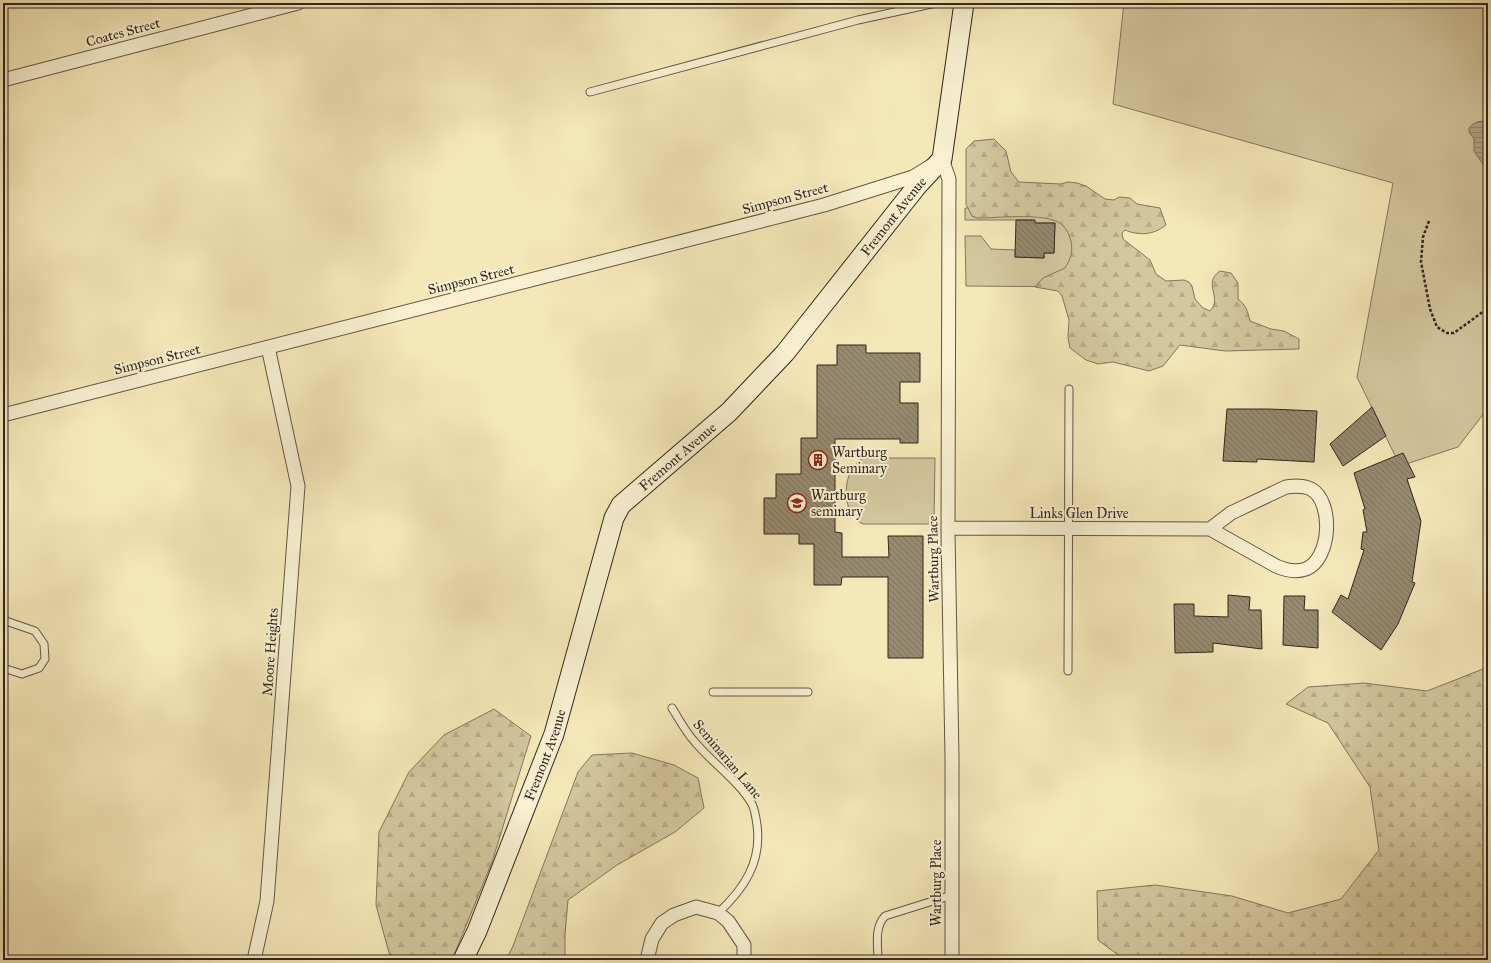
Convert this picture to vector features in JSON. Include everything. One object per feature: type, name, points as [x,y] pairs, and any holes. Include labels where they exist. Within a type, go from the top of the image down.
[{"type":"main road","points":[[942,159],[964,3]]},
{"type":"main road","name":"Fremont Avenue","points":[[464,960],[477,931],[554,734],[614,518],[621,505],[729,412],[785,353],[917,186],[942,159]]},
{"type":"street","name":"Coates Street","points":[[3,80],[298,3]]},
{"type":"street","name":"Simpson Street","points":[[3,415],[824,205],[913,177],[942,159]]},
{"type":"street","name":"Wartburg Place","points":[[942,159],[949,179],[948,528],[952,757],[952,960]]},
{"type":"street","name":"Moore Heights","points":[[254,960],[267,901],[298,486],[268,347]]},
{"type":"street","name":"Links Glen Drive","points":[[948,528],[1210,529],[1276,566],[1287,571],[1299,571],[1314,564],[1320,557],[1324,546],[1327,524],[1320,500],[1316,493],[1310,489],[1296,486],[1286,487],[1231,513],[1210,529]]},
{"type":"street","points":[[647,960],[652,939],[662,923],[674,916],[696,907],[718,913],[728,921],[744,945],[744,960]]},
{"type":"lane","points":[[590,92],[858,20],[936,3]]},
{"type":"lane","points":[[1068,671],[1069,389]]},
{"type":"lane","points":[[3,620],[35,631],[44,644],[46,659],[39,668],[22,674],[3,668]]},
{"type":"lane","points":[[713,692],[808,692]]},
{"type":"lane","name":"Seminarian Lane","points":[[672,708],[694,741],[739,788],[752,804],[756,818],[758,834],[757,849],[753,867],[744,884],[732,900],[718,913]]},
{"type":"lane","points":[[878,960],[878,930],[881,921],[885,916],[952,895]]},
{"type":"path","points":[[1429,221],[1423,237],[1421,262],[1430,309],[1437,327],[1447,333],[1454,333],[1488,308]]},
{"type":"green space","points":[[1124,3],[1488,3],[1488,408],[1458,447],[1400,466],[1357,377],[1393,183],[1113,104]]},
{"type":"green space","points":[[994,139],[1006,151],[1011,172],[1019,182],[1061,184],[1068,182],[1077,183],[1086,186],[1105,199],[1114,200],[1119,197],[1130,198],[1137,204],[1160,208],[1166,225],[1156,231],[1146,234],[1125,230],[1122,233],[1123,239],[1150,260],[1156,274],[1166,281],[1184,280],[1189,282],[1192,286],[1195,299],[1203,308],[1210,311],[1215,301],[1212,286],[1215,276],[1220,271],[1231,273],[1238,283],[1238,299],[1246,309],[1250,321],[1271,329],[1284,331],[1299,339],[1299,349],[1225,351],[1180,345],[1163,366],[1149,371],[1113,362],[1098,364],[1086,360],[1070,348],[1068,338],[1069,320],[1062,296],[1058,291],[1035,287],[1043,278],[1065,268],[1069,261],[1072,252],[1072,245],[1065,227],[1050,219],[1041,218],[977,218],[972,216],[966,204],[966,149],[974,141]]},
{"type":"green space","points":[[965,208],[1090,208],[1090,287],[966,286],[965,236],[981,236],[991,249],[1015,250],[1015,257],[1044,258],[1044,253],[1054,253],[1055,223],[1035,223],[1034,220],[965,220]]},
{"type":"green space","points":[[863,458],[935,458],[934,524],[863,524],[855,519],[847,502],[847,482],[850,472]]},
{"type":"green space","points":[[1488,667],[1488,960],[1125,960],[1098,940],[1097,891],[1155,885],[1232,896],[1288,913],[1341,899],[1379,850],[1370,787],[1328,723],[1286,704],[1308,687],[1364,683],[1427,691]]},
{"type":"green space","points":[[494,709],[531,736],[492,862],[452,960],[391,960],[376,905],[379,832],[409,772],[444,735]]},
{"type":"green space","points":[[632,753],[674,765],[698,778],[704,808],[675,832],[617,865],[568,900],[565,934],[565,960],[506,960],[513,946],[578,772],[592,755]]},
{"type":"shaded area","points":[[1488,120],[1488,168],[1484,166],[1474,151],[1474,139],[1469,132],[1469,128],[1477,122]]},
{"type":"building","points":[[1016,220],[1035,220],[1035,223],[1055,223],[1054,253],[1044,253],[1044,258],[1015,257]]},
{"type":"building","name":"Wartburg Seminary","points":[[837,345],[866,345],[866,353],[920,353],[920,382],[900,382],[900,403],[918,403],[918,443],[900,443],[900,439],[835,439],[835,532],[842,533],[842,557],[889,557],[888,536],[923,536],[923,658],[888,658],[888,577],[842,577],[841,585],[814,585],[814,544],[799,544],[799,534],[764,534],[764,498],[776,498],[776,474],[801,474],[801,438],[817,438],[817,365],[837,365]]},
{"type":"building","points":[[1372,407],[1386,436],[1343,466],[1330,444]]},
{"type":"building","points":[[1227,409],[1317,411],[1314,462],[1257,459],[1257,462],[1223,461]]},
{"type":"building","points":[[1403,453],[1415,477],[1407,479],[1421,521],[1412,582],[1415,583],[1398,624],[1381,650],[1332,612],[1341,595],[1348,599],[1364,550],[1361,549],[1363,532],[1367,532],[1363,510],[1365,509],[1354,473]]},
{"type":"building","points":[[1228,595],[1250,597],[1249,610],[1261,610],[1262,649],[1213,643],[1213,652],[1175,653],[1174,604],[1194,604],[1194,616],[1228,617]]},
{"type":"building","points":[[1284,596],[1305,596],[1304,610],[1318,610],[1318,648],[1283,645]]},
{"type":"place","name":"Wartburg Seminary","points":[[818,460]]},
{"type":"place","name":"Wartburg seminary","points":[[797,503]]}]
